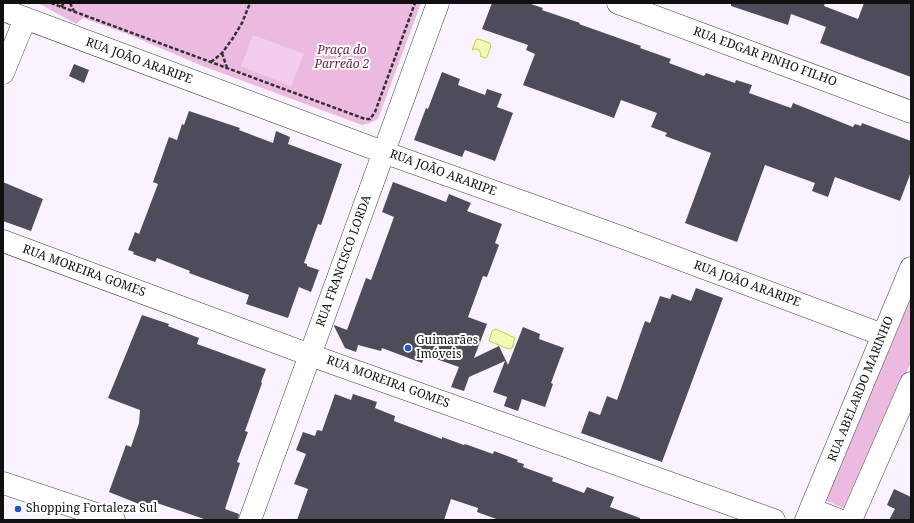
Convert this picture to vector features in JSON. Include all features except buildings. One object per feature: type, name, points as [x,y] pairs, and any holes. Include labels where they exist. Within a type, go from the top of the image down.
[{"type":"street","name":"RUA FRANCISCO LORDA","points":[[250,520],[438,3]]},
{"type":"street","name":"RUA EDGAR PINHO FILHO","points":[[618,3],[911,112]]},
{"type":"street","name":"RUA JOÃO ARARIPE","points":[[12,14],[383,152],[621,237],[883,335]]},
{"type":"street","points":[[3,73],[12,14]]},
{"type":"street","name":"RUA MOREIRA GOMES","points":[[3,241],[310,355],[774,520]]},
{"type":"street","name":"RUA ABELARDO MARINHO","points":[[838,520],[809,515],[911,268]]},
{"type":"street","points":[[851,520],[911,383]]},
{"type":"street","points":[[3,483],[114,520]]},
{"type":"path","points":[[51,3],[365,119],[370,119],[374,112],[415,3]]},
{"type":"path","points":[[61,7],[64,3]]},
{"type":"path","points":[[70,3],[74,11]]},
{"type":"path","points":[[211,62],[222,53],[233,38],[242,23],[250,3]]},
{"type":"path","points":[[222,53],[227,68]]},
{"type":"green space","name":"Praça do Parreão 2","points":[[38,3],[421,3],[378,119],[362,125],[200,65],[130,35],[83,18],[76,24]]},
{"type":"green space","points":[[911,298],[911,362],[845,509],[825,500]]},
{"type":"shaded area","points":[[253,35],[304,54],[291,86],[241,66]]},
{"type":"shaded area","points":[[478,39],[490,43],[491,46],[487,57],[485,58],[480,56],[481,54],[479,50],[472,50],[476,40]]},
{"type":"shaded area","points":[[496,329],[515,338],[512,348],[509,349],[489,341],[492,331]]},
{"type":"place","name":"Guimarães Imóveis","points":[[408,348]]},
{"type":"place","name":"Shopping Fortaleza Sul","points":[[18,509]]}]
